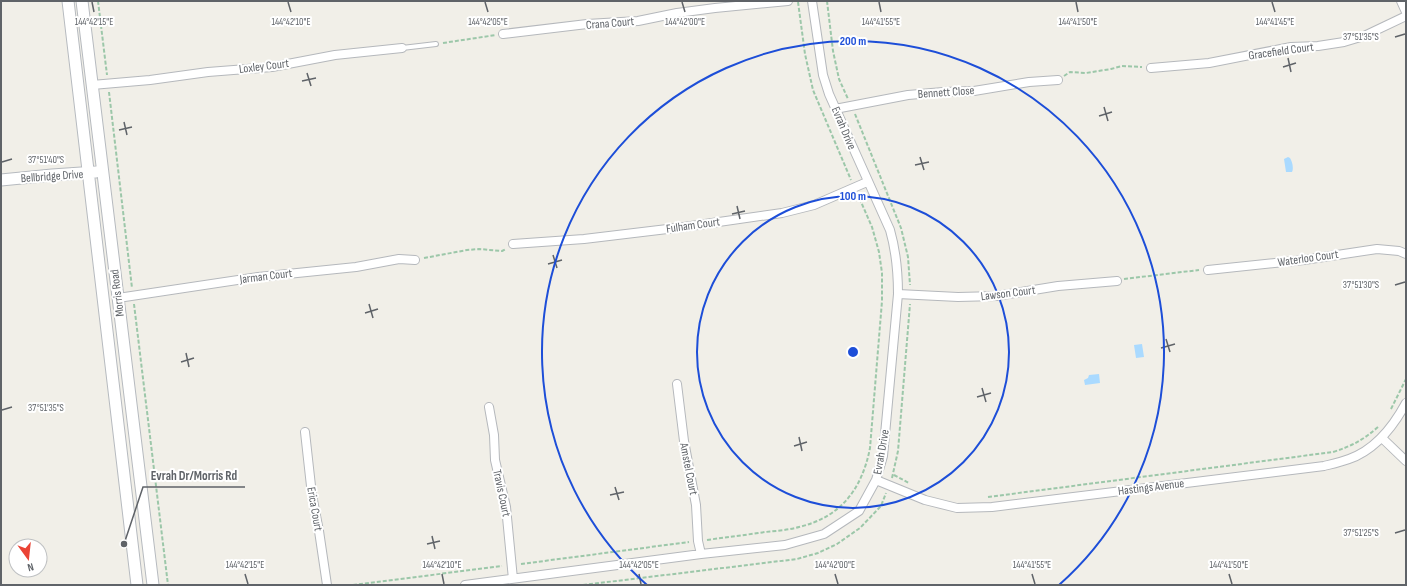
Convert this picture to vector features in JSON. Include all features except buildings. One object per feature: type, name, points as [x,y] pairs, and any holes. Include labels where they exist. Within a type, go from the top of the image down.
[{"type":"street","name":"Morris Road","points":[[68,1],[137,585]]},
{"type":"street","name":"Morris Road","points":[[82,1],[153,585]]},
{"type":"street","name":"Crana Court","points":[[503,34],[587,24],[638,21],[677,13],[788,1]]},
{"type":"street","name":"Evrah Drive","points":[[466,585],[701,554],[786,545],[824,534],[859,511],[876,480],[883,456],[898,294],[898,270],[890,230],[835,109],[823,75],[812,1]]},
{"type":"street","points":[[1400,1],[1406,12]]},
{"type":"street","name":"Gracefield Court","points":[[1151,68],[1209,63],[1291,47],[1318,46],[1344,42],[1364,36],[1406,16]]},
{"type":"street","name":"Loxley Court","points":[[92,85],[150,80],[208,72],[272,67],[335,55],[402,48]]},
{"type":"street","name":"Bennett Close","points":[[835,109],[908,95],[974,91],[1029,82],[1058,80]]},
{"type":"street","points":[[82,112],[96,110]]},
{"type":"street","name":"Bellbridge Drive","points":[[1,180],[103,171]]},
{"type":"street","name":"Fulham Court","points":[[513,244],[584,239],[782,213],[814,205],[867,182]]},
{"type":"street","name":"Waterloo Court","points":[[1208,270],[1304,260],[1376,249],[1398,251],[1406,254]]},
{"type":"street","name":"Jarman Court","points":[[118,298],[258,277],[356,267],[399,259],[415,260]]},
{"type":"street","name":"Lawson Court","points":[[898,294],[958,297],[996,296],[1058,286],[1117,281]]},
{"type":"street","name":"Amstel Court","points":[[677,384],[684,441],[696,505],[698,541],[701,554]]},
{"type":"street","name":"Hastings Avenue","points":[[876,480],[925,500],[957,508],[992,507],[1324,466],[1349,459],[1367,450],[1382,438],[1394,423],[1406,403]]},
{"type":"street","name":"Travis Court","points":[[489,407],[494,435],[495,460],[506,507],[513,579]]},
{"type":"street","name":"Erica Court","points":[[305,432],[312,496],[328,585]]},
{"type":"street","points":[[1382,438],[1406,461]]},
{"type":"lane","name":"Loxley Court","points":[[402,48],[436,44]]},
{"type":"path","points":[[353,585],[798,528],[819,521],[842,505],[854,490],[861,479],[867,464],[870,448],[882,301],[882,273],[879,252],[872,227],[813,90],[805,54],[798,1]]},
{"type":"path","points":[[583,585],[797,559],[818,553],[837,544],[860,528],[881,506],[894,475],[898,451],[910,294],[908,257],[901,228],[839,79],[833,51],[827,1]]},
{"type":"path","points":[[436,44],[503,34]]},
{"type":"path","points":[[1058,80],[1070,72],[1086,73],[1122,66],[1151,68]]},
{"type":"path","points":[[415,260],[467,250],[479,249],[502,251],[513,244]]},
{"type":"path","points":[[1117,281],[1193,270],[1208,270]]},
{"type":"path","points":[[1388,413],[1406,379]]},
{"type":"path","points":[[982,498],[1333,452],[1349,447],[1365,438],[1379,426]]},
{"type":"path","points":[[894,475],[912,485]]},
{"type":"water","points":[[1288,157],[1292,163],[1292,172],[1286,172],[1284,159]]},
{"type":"water","points":[[1142,344],[1144,357],[1136,358],[1134,345]]},
{"type":"water","points":[[1099,374],[1100,383],[1085,385],[1084,380],[1088,378],[1089,375]]},
{"type":"place","name":"Evrah Dr/Morris Rd","points":[[124,544]]}]
